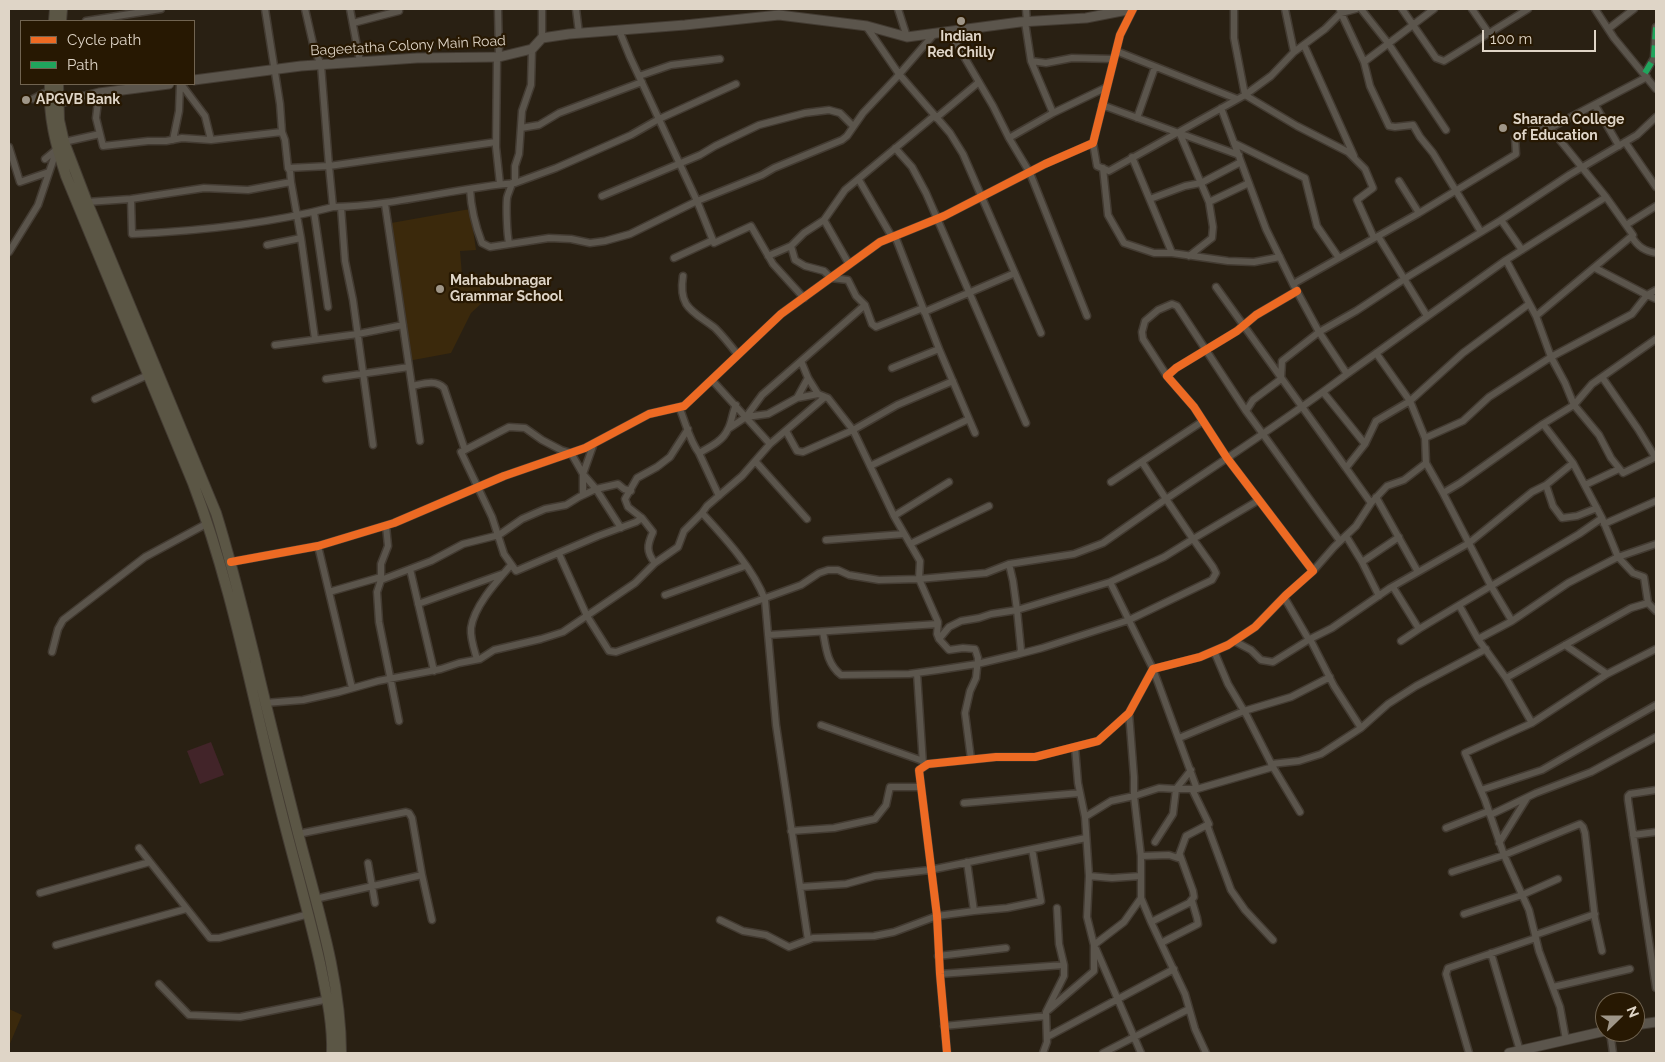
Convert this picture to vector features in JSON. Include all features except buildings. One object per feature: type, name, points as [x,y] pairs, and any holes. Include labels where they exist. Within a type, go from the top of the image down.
[{"type":"main road","points":[[58,85],[61,145],[66,176],[208,523],[232,606],[278,799],[341,1032],[341,1053]]},
{"type":"main road","points":[[50,88],[49,110],[61,145],[87,202],[216,513],[231,562],[315,899],[332,999],[332,1053]]},
{"type":"street","points":[[92,20],[161,9]]},
{"type":"street","points":[[265,9],[280,104],[282,132],[285,140],[290,182],[301,238],[315,340]]},
{"type":"street","points":[[305,9],[314,48],[321,65],[333,207]]},
{"type":"street","points":[[350,9],[360,62]]},
{"type":"street","points":[[498,9],[496,142],[500,184]]},
{"type":"street","points":[[542,9],[542,38]]},
{"type":"street","points":[[576,9],[578,33]]},
{"type":"street","points":[[898,9],[907,37]]},
{"type":"street","points":[[1026,9],[1031,61],[1053,113]]},
{"type":"street","points":[[509,243],[507,234],[507,199],[514,183],[522,111],[531,85],[532,49],[542,38],[779,15],[866,26],[907,37],[1026,22],[1086,18],[1110,11],[1133,9]]},
{"type":"street","points":[[1133,9],[1120,35],[1094,143],[1097,166],[1109,171],[1245,95],[1271,76],[1294,52],[1325,29],[1340,11],[1356,9]]},
{"type":"street","points":[[1234,9],[1234,38],[1245,95],[1297,126],[1348,152],[1365,169],[1373,188],[1357,200],[1376,237],[1428,316]]},
{"type":"street","points":[[1285,9],[1294,52]]},
{"type":"street","points":[[1361,9],[1388,43],[1446,130]]},
{"type":"street","points":[[1402,9],[1436,58],[1444,62],[1488,32],[1528,9]]},
{"type":"street","points":[[1364,62],[1434,9]]},
{"type":"street","points":[[1472,9],[1488,32]]},
{"type":"street","points":[[1595,9],[1608,29],[1656,89]]},
{"type":"street","points":[[1608,29],[1634,9]]},
{"type":"street","points":[[353,23],[399,11]]},
{"type":"street","points":[[1340,11],[1364,62],[1370,86],[1389,126],[1413,125],[1420,137],[1434,153],[1481,232]]},
{"type":"street","points":[[866,26],[899,74],[950,133],[963,154],[1041,333]]},
{"type":"street","points":[[1550,128],[1646,75],[1654,58],[1656,27]]},
{"type":"street","points":[[619,30],[697,201],[714,243],[751,226],[773,264],[804,298]]},
{"type":"street","points":[[949,31],[993,106],[1008,138],[1030,172],[1088,316]]},
{"type":"street","points":[[470,189],[476,226],[482,243],[490,247],[548,238],[571,239],[590,243],[630,234],[697,201],[842,140],[847,136],[863,112],[936,33]]},
{"type":"street","points":[[1304,45],[1356,160]]},
{"type":"street","name":"Bageetatha Colony Main Road","points":[[195,80],[360,62],[417,58],[498,57],[532,49]]},
{"type":"street","points":[[1116,51],[1237,99]]},
{"type":"street","points":[[1031,61],[1046,63],[1072,58],[1114,60]]},
{"type":"street","points":[[521,128],[539,125],[559,113],[672,65],[720,59]]},
{"type":"street","points":[[1137,118],[1155,67]]},
{"type":"street","points":[[768,256],[791,246],[804,233],[824,220],[842,194],[895,148],[979,82]]},
{"type":"street","points":[[131,199],[132,234],[187,231],[297,216],[333,207],[385,204],[459,190],[514,183],[556,168],[631,135],[659,119],[736,84]]},
{"type":"street","points":[[58,103],[98,93],[161,85]]},
{"type":"street","points":[[173,140],[179,111],[181,85]]},
{"type":"street","points":[[182,85],[204,116],[211,140]]},
{"type":"street","points":[[1008,138],[1053,113],[1107,87]]},
{"type":"street","points":[[33,99],[50,88]]},
{"type":"street","points":[[98,93],[96,118],[103,146],[182,138],[211,140],[282,132]]},
{"type":"street","points":[[1595,104],[1622,144],[1656,187]]},
{"type":"street","points":[[1102,106],[1179,133],[1240,158]]},
{"type":"street","points":[[1221,108],[1266,228],[1319,332],[1348,374]]},
{"type":"street","points":[[602,196],[700,155],[759,125],[805,113],[830,110],[840,113],[854,126]]},
{"type":"street","points":[[1282,379],[1282,361],[1319,332],[1356,311],[1581,168],[1637,135],[1656,117]]},
{"type":"street","points":[[1293,284],[1418,213],[1516,154],[1515,137],[1546,123],[1606,197],[1634,235],[1632,237],[1636,244],[1646,251],[1656,253]]},
{"type":"street","points":[[1179,133],[1209,202],[1213,226],[1212,238],[1189,256]]},
{"type":"street","points":[[45,159],[61,145],[100,134]]},
{"type":"street","points":[[288,168],[329,166],[496,142]]},
{"type":"street","points":[[231,562],[318,546],[386,526],[504,476],[572,453],[649,414],[684,406],[781,314],[880,242],[938,219],[1030,172],[1094,143]]},
{"type":"street","points":[[1234,143],[1305,178],[1316,226],[1339,258]]},
{"type":"street","points":[[9,252],[38,205],[49,172],[61,145]]},
{"type":"street","points":[[9,147],[20,182],[49,172]]},
{"type":"street","points":[[895,148],[912,167],[938,219],[1026,423]]},
{"type":"street","points":[[1132,157],[1172,253]]},
{"type":"street","points":[[1150,198],[1185,186],[1201,183],[1240,158]]},
{"type":"street","points":[[1104,168],[1108,215],[1124,242],[1154,253],[1172,253],[1228,261],[1254,262],[1280,256]]},
{"type":"street","points":[[859,180],[893,237],[975,433]]},
{"type":"street","points":[[1399,181],[1418,213]]},
{"type":"street","points":[[87,202],[131,199],[204,188],[248,190],[290,182]]},
{"type":"street","points":[[1209,202],[1249,183]]},
{"type":"street","points":[[559,554],[588,616],[609,651],[616,652],[801,585],[819,573],[828,570],[838,570],[849,575],[879,580],[919,579],[986,573],[1009,564],[1074,554],[1103,544],[1166,499],[1302,409],[1376,353],[1506,260],[1606,197]]},
{"type":"street","points":[[385,204],[420,441]]},
{"type":"street","points":[[1626,225],[1656,206]]},
{"type":"street","points":[[341,207],[345,261],[354,300],[373,445]]},
{"type":"street","points":[[314,212],[328,306]]},
{"type":"street","points":[[824,220],[850,264]]},
{"type":"street","points":[[1501,220],[1522,250]]},
{"type":"street","points":[[1536,316],[1632,237]]},
{"type":"street","points":[[267,245],[301,238]]},
{"type":"street","points":[[674,258],[713,240]]},
{"type":"street","points":[[791,246],[795,260],[805,266],[824,271],[831,278],[848,280],[856,296],[865,305],[872,324],[876,327],[1015,273]]},
{"type":"street","points":[[1506,260],[1536,316],[1551,357],[1566,383],[1574,405],[1599,435],[1611,458],[1623,473],[1656,457],[1602,377]]},
{"type":"street","points":[[1595,268],[1656,299]]},
{"type":"street","points":[[683,276],[681,287],[685,302],[692,312],[715,329],[738,355]]},
{"type":"street","points":[[1216,287],[1371,503]]},
{"type":"street","points":[[1425,438],[1463,421],[1489,397],[1551,357],[1632,314],[1647,294],[1656,290]]},
{"type":"street","points":[[1167,376],[1176,368],[1244,326],[1256,315],[1297,291]]},
{"type":"street","points":[[1313,570],[1227,458],[1194,407],[1167,376],[1143,339],[1142,332],[1145,321],[1158,310],[1172,304],[1177,306],[1246,411],[1311,502],[1362,562],[1379,596]]},
{"type":"street","points":[[1346,468],[1365,444],[1376,421],[1410,401],[1463,353],[1529,304]]},
{"type":"street","points":[[728,429],[746,417],[762,395],[865,305]]},
{"type":"street","points":[[275,345],[358,334],[403,325]]},
{"type":"street","points":[[1443,493],[1574,405],[1592,384],[1656,339]]},
{"type":"street","points":[[892,368],[939,349]]},
{"type":"street","points":[[1376,353],[1410,401],[1425,438],[1426,463],[1491,586],[1512,621]]},
{"type":"street","points":[[801,361],[808,378],[818,394]]},
{"type":"street","points":[[326,379],[409,367]]},
{"type":"street","points":[[95,399],[148,375]]},
{"type":"street","points":[[797,398],[808,378]]},
{"type":"street","points":[[1246,411],[1253,400],[1282,379]]},
{"type":"street","points":[[712,380],[770,444]]},
{"type":"street","points":[[786,431],[800,452],[854,430],[897,405],[953,381]]},
{"type":"street","points":[[412,386],[431,382],[438,383],[444,388],[464,450]]},
{"type":"street","points":[[1323,392],[1365,444]]},
{"type":"street","points":[[746,417],[768,414],[797,398],[818,394],[828,398],[854,430],[894,516],[920,561],[919,579],[938,624],[937,634],[939,639],[949,650],[975,649],[978,658],[976,678],[970,691],[965,713],[971,759]]},
{"type":"street","points":[[265,703],[302,700],[434,671],[459,662],[476,659],[494,650],[563,632],[635,583],[655,563],[678,547],[684,531],[756,462],[770,444],[825,396]]},
{"type":"street","points":[[699,453],[721,439],[728,429],[736,406]]},
{"type":"street","points":[[679,407],[692,444],[699,453],[719,496]]},
{"type":"street","points":[[870,466],[969,419]]},
{"type":"street","points":[[1111,482],[1203,421]]},
{"type":"street","points":[[1544,424],[1573,463],[1586,485],[1618,557],[1633,573],[1644,577],[1648,604],[1656,611]]},
{"type":"street","points":[[622,528],[584,474],[572,453],[561,450],[542,440],[525,428],[510,428],[461,452],[499,535],[504,554],[516,571],[598,536],[622,528],[642,518]]},
{"type":"street","points":[[655,563],[649,555],[647,548],[653,532],[642,518],[628,507],[625,499],[637,478],[670,457],[688,429]]},
{"type":"street","points":[[583,495],[584,474],[594,443]]},
{"type":"street","points":[[756,462],[807,519]]},
{"type":"street","points":[[823,632],[829,660],[834,669],[841,675],[918,673],[977,664],[1042,648],[1129,620],[1212,580],[1215,577],[1213,566],[1142,462]]},
{"type":"street","points":[[821,725],[923,764],[996,757],[1035,757],[1098,741],[1129,713],[1153,668],[1200,657],[1234,642],[1255,628],[1356,526],[1371,503],[1387,486],[1404,480],[1426,463]]},
{"type":"street","points":[[1234,642],[1251,650],[1261,660],[1273,662],[1332,628],[1393,587],[1469,543],[1532,492],[1546,485],[1573,463]]},
{"type":"street","points":[[1586,485],[1619,469]]},
{"type":"street","points":[[894,516],[949,482]]},
{"type":"street","points":[[329,592],[410,569],[463,544],[499,535],[522,519],[545,509],[566,505],[596,489],[618,484],[624,489],[631,491]]},
{"type":"street","points":[[1546,485],[1553,506],[1562,518],[1577,516],[1597,508]]},
{"type":"street","points":[[1376,497],[1418,572]]},
{"type":"street","points":[[939,639],[949,627],[961,621],[1017,610],[1110,582],[1164,557],[1259,500]]},
{"type":"street","points":[[1401,641],[1579,534],[1603,521],[1656,501]]},
{"type":"street","points":[[910,544],[989,506]]},
{"type":"street","points":[[702,513],[745,566],[761,590],[764,598],[776,725],[808,940]]},
{"type":"street","points":[[52,652],[58,629],[63,620],[145,557],[208,523]]},
{"type":"street","points":[[386,526],[388,546],[382,564],[377,592],[379,622],[400,721]]},
{"type":"street","points":[[826,540],[904,534]]},
{"type":"street","points":[[1362,562],[1399,537]]},
{"type":"street","points":[[1478,639],[1512,621],[1568,583],[1618,557],[1656,544]]},
{"type":"street","points":[[318,546],[352,688]]},
{"type":"street","points":[[1009,564],[1017,610],[1021,650],[1019,654]]},
{"type":"street","points":[[476,659],[471,626],[476,613],[494,584],[511,565]]},
{"type":"street","points":[[665,595],[745,566]]},
{"type":"street","points":[[410,569],[434,671]]},
{"type":"street","points":[[418,604],[504,574]]},
{"type":"street","points":[[1110,582],[1153,668],[1191,770],[1195,789],[1231,890],[1244,910],[1273,940]]},
{"type":"street","points":[[1393,587],[1419,630]]},
{"type":"street","points":[[1284,597],[1360,728]]},
{"type":"street","points":[[1506,678],[1631,608],[1648,604]]},
{"type":"street","points":[[1459,605],[1478,639],[1506,678],[1532,723]]},
{"type":"street","points":[[768,635],[938,624]]},
{"type":"street","points":[[1565,645],[1607,674]]},
{"type":"street","points":[[1566,1040],[1560,1007],[1528,910],[1504,856],[1481,790],[1465,753],[1532,723],[1607,674],[1656,649]]},
{"type":"street","points":[[1085,817],[1110,801],[1159,788],[1195,789],[1272,766],[1299,761],[1321,754],[1360,728],[1388,704],[1416,686],[1486,650]]},
{"type":"street","points":[[1214,651],[1228,684],[1272,766],[1300,812]]},
{"type":"street","points":[[918,673],[923,764],[919,770],[920,787],[937,916],[938,956],[947,1053]]},
{"type":"street","points":[[1179,738],[1244,711],[1291,696],[1330,677]]},
{"type":"street","points":[[1481,790],[1542,770],[1656,705]]},
{"type":"street","points":[[1129,713],[1134,796],[1141,856],[1141,898],[1174,969],[1206,1053]]},
{"type":"street","points":[[1446,828],[1591,772],[1656,737]]},
{"type":"street","points":[[1075,747],[1080,793],[1085,817],[1089,876],[1087,917],[1094,945],[1141,1053]]},
{"type":"street","points":[[1155,842],[1173,814],[1176,789],[1191,770]]},
{"type":"street","points":[[792,831],[834,828],[876,819],[886,805],[890,786],[920,787]]},
{"type":"street","points":[[1656,790],[1630,794],[1628,796],[1655,968],[1656,988]]},
{"type":"street","points":[[964,803],[1080,793]]},
{"type":"street","points":[[1499,842],[1528,797]]},
{"type":"street","points":[[298,834],[406,812],[409,813],[412,818],[432,920]]},
{"type":"street","points":[[1452,872],[1504,856],[1580,824],[1585,833],[1595,914],[1602,951]]},
{"type":"street","points":[[1161,943],[1198,924],[1192,901],[1194,897],[1193,891],[1180,855],[1186,836],[1207,825]]},
{"type":"street","points":[[1633,835],[1656,832]]},
{"type":"street","points":[[800,887],[846,884],[875,876],[930,870],[1086,838]]},
{"type":"street","points":[[139,848],[206,934],[215,938],[309,914]]},
{"type":"street","points":[[720,920],[744,931],[766,935],[789,947],[813,938],[874,936],[894,932],[937,916],[1007,908],[1041,901],[1032,849]]},
{"type":"street","points":[[1141,856],[1169,855],[1178,858],[1180,855]]},
{"type":"street","points":[[40,893],[150,862]]},
{"type":"street","points":[[967,862],[974,911]]},
{"type":"street","points":[[368,863],[376,903]]},
{"type":"street","points":[[315,899],[422,875]]},
{"type":"street","points":[[1089,876],[1112,878],[1142,876]]},
{"type":"street","points":[[1464,914],[1522,895],[1558,879]]},
{"type":"street","points":[[1094,945],[1124,922],[1141,898]]},
{"type":"street","points":[[1151,922],[1192,901]]},
{"type":"street","points":[[1043,1053],[1047,1037],[1046,1014],[1064,976],[1064,965],[1059,944],[1058,908]]},
{"type":"street","points":[[56,945],[186,909]]},
{"type":"street","points":[[1469,1053],[1446,974],[1448,968],[1595,914]]},
{"type":"street","points":[[944,1026],[1046,1014],[1094,971],[1094,945]]},
{"type":"street","points":[[938,956],[1006,948]]},
{"type":"street","points":[[1491,953],[1520,1051]]},
{"type":"street","points":[[940,974],[1064,965]]},
{"type":"street","points":[[1047,1037],[1174,969]]},
{"type":"street","points":[[1553,987],[1630,969]]},
{"type":"street","points":[[159,984],[189,1016],[240,1017],[332,999]]},
{"type":"street","points":[[1102,1053],[1189,1009]]},
{"type":"street","points":[[1509,1053],[1595,1033]]},
{"type":"shaded area","name":"Mahabubnagar Grammar School","points":[[470,209],[476,250],[460,251],[462,275],[477,274],[483,302],[471,313],[451,353],[408,361],[391,223]]},
{"type":"shaded area","points":[[211,742],[224,775],[200,784],[187,751]]},
{"type":"shaded area","points":[[9,1009],[22,1015],[9,1046]]},
{"type":"marked path","points":[[1645,73],[1654,58],[1656,27]]},
{"type":"cycle path","points":[[231,562],[318,546],[394,523],[504,476],[585,448],[649,414],[684,406],[781,314],[880,242],[944,216],[1045,164],[1093,143],[1120,35],[1133,9]]},
{"type":"cycle path","points":[[947,1053],[937,916],[919,770],[928,764],[996,757],[1035,757],[1098,741],[1129,713],[1153,669],[1200,657],[1228,645],[1255,627],[1313,571],[1227,458],[1194,407],[1167,376],[1176,368],[1237,331],[1256,315],[1297,291]]},
{"type":"place","name":"Indian Red Chilly","points":[[961,21]]},
{"type":"place","name":"APGVB Bank","points":[[26,100]]},
{"type":"place","name":"Sharada College of Education","points":[[1503,128]]},
{"type":"place","name":"Mahabubnagar Grammar School","points":[[440,289]]}]
